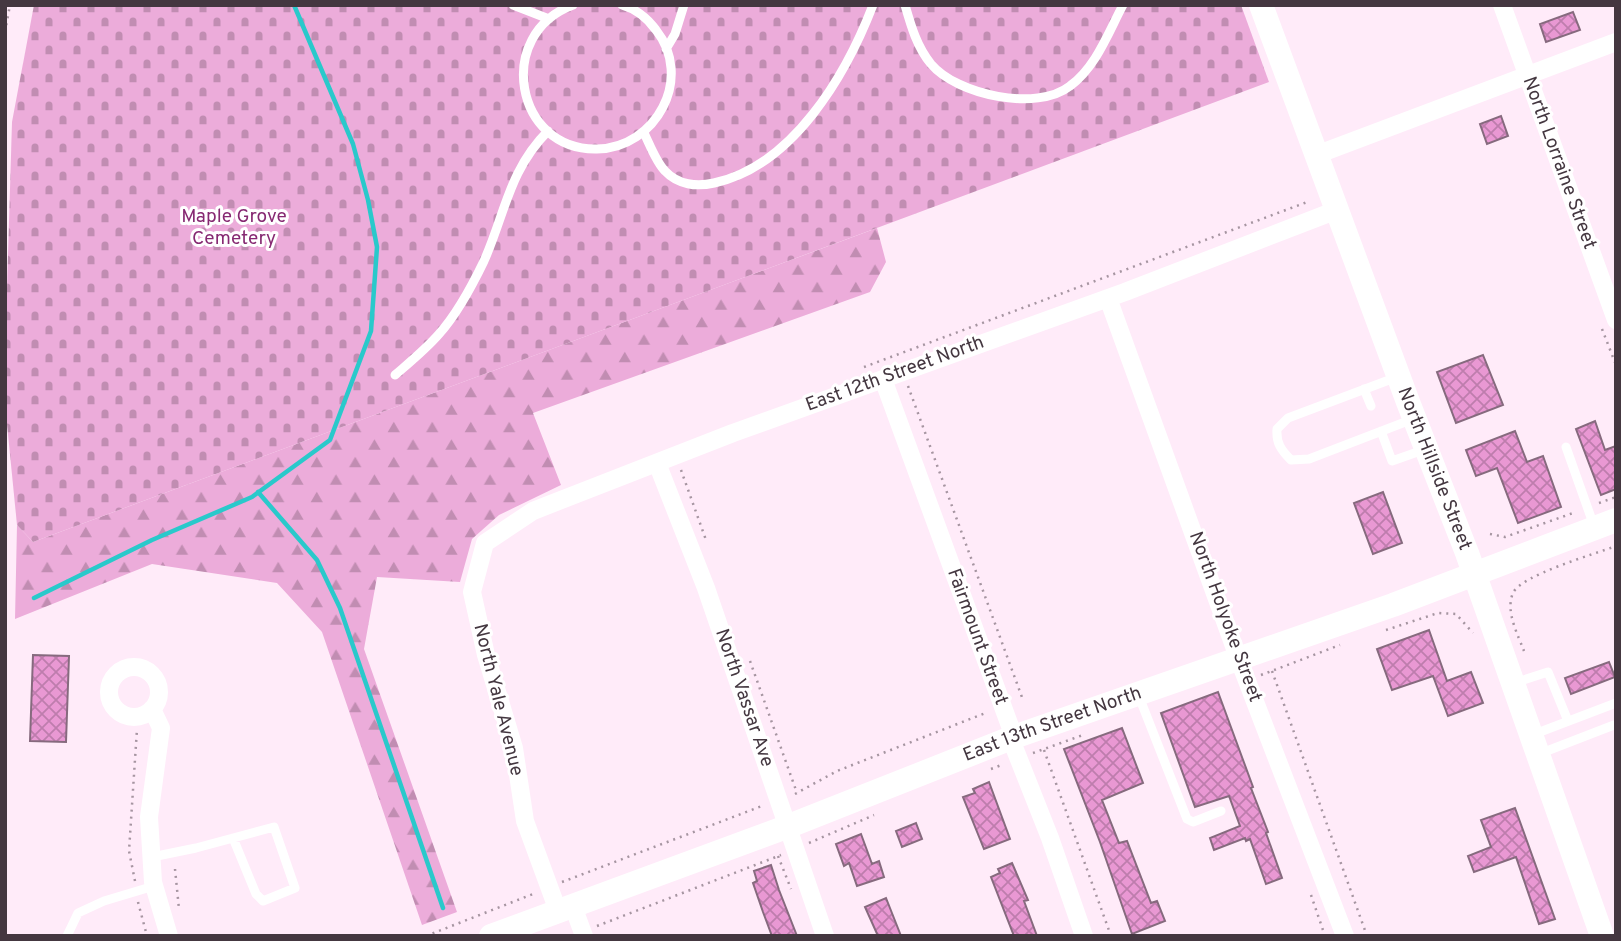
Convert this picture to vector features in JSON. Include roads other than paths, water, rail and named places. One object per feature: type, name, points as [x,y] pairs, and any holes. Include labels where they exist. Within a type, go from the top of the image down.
[{"type":"main road","name":"North Hillside Street","points":[[1261,5],[1474,573],[1602,936]]},
{"type":"main road","name":"East 13th Street North","points":[[491,936],[565,909],[792,838],[1017,748],[1137,692],[1243,670],[1599,519]]},
{"type":"street","name":"North Lorraine Street","points":[[1502,5],[1616,320]]},
{"type":"street","points":[[1316,155],[1616,42]]},
{"type":"street","name":"East 12th Street North","points":[[478,569],[485,543],[533,510],[1108,298],[1337,210]]},
{"type":"street","name":"North Holyoke Street","points":[[1108,298],[1243,670],[1345,936]]},
{"type":"street","name":"Fairmount Street","points":[[883,379],[1084,936]]},
{"type":"street","name":"North Vassar Ave","points":[[657,463],[706,588],[825,936]]},
{"type":"street","name":"North Yale Avenue","points":[[478,569],[472,592],[486,655],[514,748],[525,821],[549,887],[583,933]]},
{"type":"street","points":[[152,709],[161,727],[149,817],[154,886],[169,936]]},
{"type":"lane","points":[[513,5],[549,19]]},
{"type":"lane","points":[[568,6],[542,24],[529,44],[523,67],[524,91],[533,113],[548,131],[570,145],[595,150],[621,146],[644,133],[661,114],[671,89],[671,64],[663,39],[648,20],[622,5]]},
{"type":"lane","points":[[666,49],[675,34],[684,5]]},
{"type":"lane","points":[[644,133],[664,170],[680,182],[701,186],[730,180],[757,166],[792,139],[820,104],[847,64],[873,5]]},
{"type":"lane","points":[[905,5],[917,43],[932,64],[946,77],[972,91],[1029,100],[1052,97],[1070,87],[1088,69],[1122,5]]},
{"type":"lane","points":[[395,375],[440,334],[466,296],[484,259],[518,171],[530,149],[548,131]]},
{"type":"lane","points":[[1398,376],[1288,418],[1277,429],[1277,439],[1282,451],[1291,460],[1309,459],[1414,418]]},
{"type":"lane","points":[[1364,389],[1371,406]]},
{"type":"lane","points":[[1381,431],[1392,461],[1426,449]]},
{"type":"lane","points":[[1566,447],[1599,519]]},
{"type":"lane","points":[[1512,683],[1548,672],[1568,721]]},
{"type":"lane","points":[[1137,692],[1187,819],[1192,822],[1221,811]]},
{"type":"lane","points":[[1534,745],[1568,721],[1616,703]]},
{"type":"lane","points":[[1534,745],[1614,725]]},
{"type":"lane","points":[[152,857],[274,827],[295,888],[263,901],[256,894],[233,838]]},
{"type":"lane","points":[[67,936],[78,913],[104,901],[154,886]]},
{"type":"waterway","points":[[34,598],[152,540],[252,497],[330,440],[371,331],[377,247],[353,144],[294,5]]},
{"type":"waterway","points":[[258,492],[317,560],[340,608],[443,908]]},
{"type":"park label","name":"Maple Grove Cemetery","points":[[234,228]]}]
